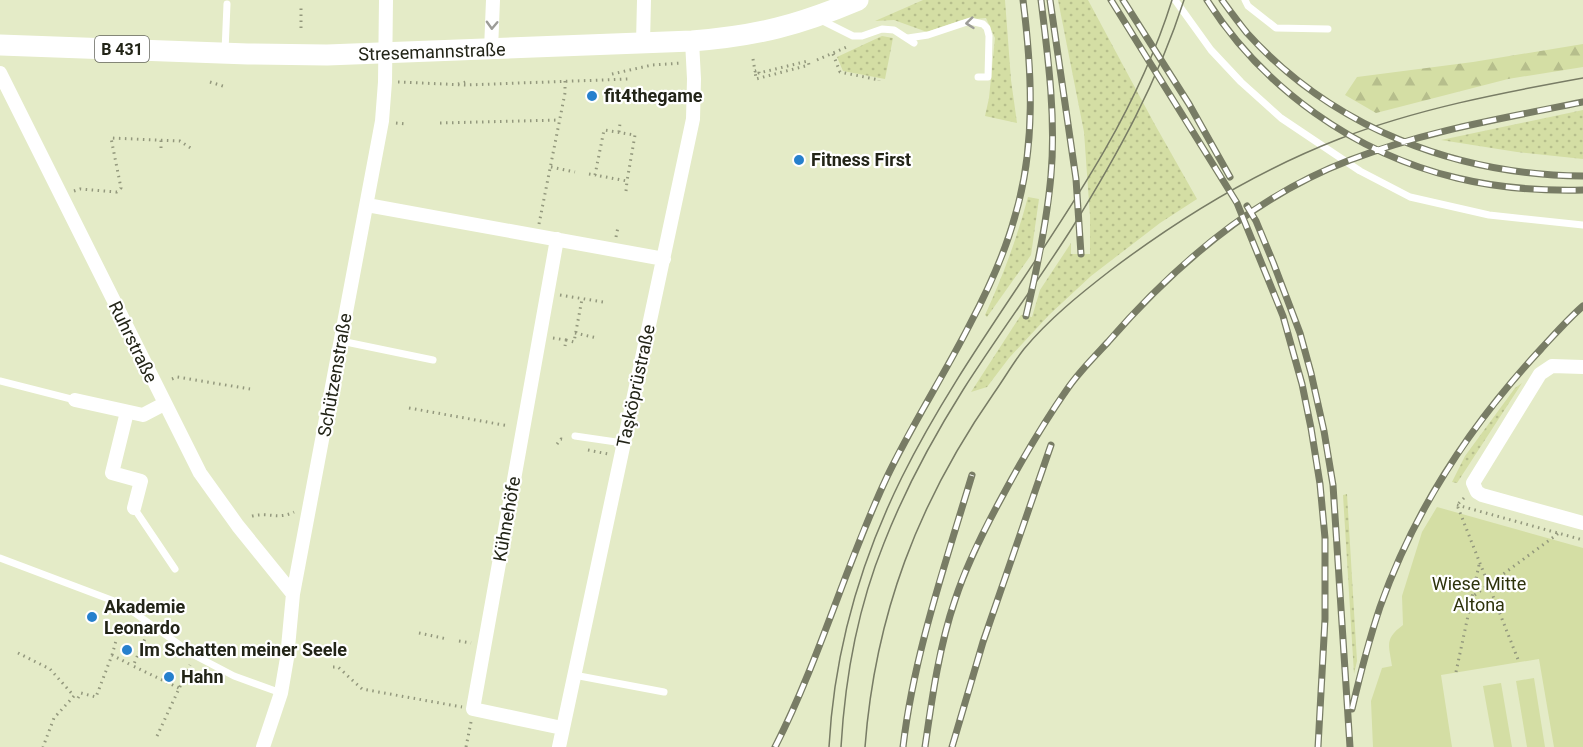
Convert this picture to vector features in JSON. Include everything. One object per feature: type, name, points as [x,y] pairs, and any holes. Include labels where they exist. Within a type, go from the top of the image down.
[{"type":"main road","name":"Stresemannstraße","points":[[0,45],[295,55],[386,54],[692,41],[756,34],[816,17],[858,0]]},
{"type":"street","name":"Schützenstraße","points":[[263,747],[280,693],[287,658],[293,594],[382,121],[386,0]]},
{"type":"street","points":[[491,50],[493,0]]},
{"type":"street","points":[[643,43],[644,0]]},
{"type":"street","name":"Taşköprüstraße","points":[[559,747],[693,119],[692,41]]},
{"type":"street","name":"Ruhrstraße","points":[[0,73],[200,472],[238,526],[293,594]]},
{"type":"street","points":[[367,205],[664,259]]},
{"type":"street","name":"Kühnehöfe","points":[[473,709],[558,239]]},
{"type":"street","points":[[1583,354],[1583,362]]},
{"type":"street","points":[[1583,367],[1552,366],[1540,374],[1475,478],[1474,488],[1482,495],[1583,523]]},
{"type":"street","points":[[75,400],[143,415],[164,404]]},
{"type":"street","points":[[127,412],[112,473],[141,481],[134,508]]},
{"type":"street","points":[[473,709],[562,728]]},
{"type":"lane","points":[[1175,0],[1211,50],[1241,82],[1281,118],[1360,171],[1410,197],[1489,215],[1583,225]]},
{"type":"lane","points":[[1245,0],[1248,6],[1276,28],[1328,29]]},
{"type":"lane","points":[[225,53],[227,4]]},
{"type":"lane","points":[[816,17],[848,34],[862,36],[888,29],[911,40],[970,21],[983,24],[989,36],[988,77],[978,77]]},
{"type":"lane","points":[[341,341],[433,360]]},
{"type":"lane","points":[[0,381],[75,400]]},
{"type":"lane","points":[[575,436],[623,443]]},
{"type":"lane","points":[[134,508],[175,569]]},
{"type":"lane","points":[[0,558],[122,604],[194,655],[234,676],[280,693]]},
{"type":"lane","points":[[574,675],[664,692]]},
{"type":"path","points":[[301,5],[301,28]]},
{"type":"path","points":[[816,60],[846,48],[862,36]]},
{"type":"path","points":[[833,54],[840,72],[879,81]]},
{"type":"path","points":[[753,59],[754,70],[756,79],[809,65],[808,61],[759,73],[759,70],[754,70]]},
{"type":"path","points":[[612,74],[652,65]]},
{"type":"path","points":[[397,82],[453,85],[629,79]]},
{"type":"path","points":[[538,235],[565,93],[565,80]]},
{"type":"path","points":[[210,82],[226,87]]},
{"type":"path","points":[[453,85],[466,82]]},
{"type":"path","points":[[440,123],[560,120]]},
{"type":"path","points":[[619,132],[620,123]]},
{"type":"path","points":[[595,175],[604,130],[635,135],[626,190]]},
{"type":"path","points":[[62,196],[80,189],[117,192],[121,188],[111,138],[180,141],[192,149]]},
{"type":"path","points":[[161,140],[161,148]]},
{"type":"path","points":[[550,167],[575,172]]},
{"type":"path","points":[[589,174],[627,181]]},
{"type":"path","points":[[560,295],[603,302]]},
{"type":"path","points":[[551,338],[574,342],[582,299]]},
{"type":"path","points":[[575,333],[597,338]]},
{"type":"path","points":[[565,346],[566,340]]},
{"type":"path","points":[[172,379],[177,377],[250,389]]},
{"type":"path","points":[[409,408],[523,428]]},
{"type":"path","points":[[1457,505],[1474,488]]},
{"type":"path","points":[[1457,505],[1583,540]]},
{"type":"path","points":[[1457,505],[1519,662]]},
{"type":"path","points":[[252,516],[263,514],[284,517],[294,512]]},
{"type":"path","points":[[1472,597],[1559,533]]},
{"type":"path","points":[[1456,672],[1479,563]]},
{"type":"path","points":[[133,666],[152,624]]},
{"type":"path","points":[[419,633],[447,639]]},
{"type":"path","points":[[78,698],[81,693],[96,697],[116,641]]},
{"type":"path","points":[[18,653],[50,669],[74,696],[54,718],[43,747]]},
{"type":"path","points":[[112,655],[179,688]]},
{"type":"path","points":[[333,667],[338,668],[362,689],[473,709],[466,747]]},
{"type":"path","points":[[157,736],[184,676]]},
{"type":"green space","points":[[923,0],[1005,0],[1017,123],[985,116],[995,38],[986,18],[962,20],[927,32],[894,20],[875,21]]},
{"type":"green space","points":[[1058,0],[1088,0],[1197,199],[1160,223],[1091,276],[1049,315],[1009,358],[987,387],[971,392],[1021,315],[1032,317],[1040,290],[1071,243],[1071,254],[1090,254],[1090,216],[1084,132]]},
{"type":"green space","points":[[882,36],[893,38],[885,79],[843,71],[837,57]]},
{"type":"green space","points":[[1583,44],[1583,67],[1508,79],[1376,113],[1345,95],[1357,77],[1473,62]]},
{"type":"green space","points":[[1583,110],[1583,159],[1517,152],[1441,140]]},
{"type":"green space","points":[[1028,197],[1039,199],[1031,255],[987,317],[985,315],[1009,257]]},
{"type":"green space","points":[[1522,383],[1457,483],[1452,482],[1465,456],[1515,388]]},
{"type":"green space","points":[[1347,494],[1357,661],[1354,674],[1343,495]]},
{"type":"green space","name":"Wiese Mitte Altona","points":[[1437,507],[1583,548],[1583,747],[1554,747],[1539,659],[1441,675],[1452,747],[1373,747],[1371,701],[1382,668],[1392,666],[1389,643],[1393,634],[1403,625],[1402,596],[1422,532]]},
{"type":"green space","points":[[1534,678],[1545,747],[1527,747],[1516,681]]},
{"type":"green space","points":[[1501,683],[1512,747],[1494,747],[1483,686]]},
{"type":"tram line","points":[[829,747],[843,643],[862,575],[887,509],[935,417],[1084,185],[1118,126],[1148,65],[1172,0]]},
{"type":"tram line","points":[[841,747],[846,695],[860,617],[884,543],[910,484],[963,390],[1059,248],[1105,173],[1149,89],[1184,0]]},
{"type":"tram line","points":[[865,747],[870,698],[890,606],[922,518],[967,434],[1024,349],[1054,317],[1111,270],[1192,214],[1249,181],[1309,152],[1368,128],[1429,110],[1583,78]]},
{"type":"railway","points":[[775,747],[819,648],[886,479],[977,311],[996,271],[1011,230],[1022,190],[1029,136],[1030,81],[1023,0]]},
{"type":"railway","points":[[1026,316],[1044,228],[1052,153],[1050,87],[1041,0]]},
{"type":"railway","points":[[1050,0],[1076,179],[1081,254]]},
{"type":"railway","points":[[1111,0],[1237,203],[1283,316],[1302,384],[1320,484],[1325,538],[1325,619],[1318,747]]},
{"type":"railway","points":[[1123,0],[1189,104],[1230,177]]},
{"type":"railway","points":[[1207,0],[1255,62],[1284,89],[1315,113],[1383,152],[1419,167],[1472,181],[1519,188],[1583,190]]},
{"type":"railway","points":[[1222,0],[1247,33],[1281,66],[1318,95],[1358,120],[1400,140],[1489,167],[1583,176]]},
{"type":"railway","points":[[925,747],[949,618],[965,573],[990,520],[1034,440],[1072,382],[1160,287],[1217,236],[1281,193],[1314,175],[1407,141],[1465,126],[1583,102]]},
{"type":"railway","points":[[1247,206],[1256,221],[1300,333],[1324,431],[1333,485],[1350,747]]},
{"type":"railway","points":[[1352,709],[1380,607],[1394,571],[1428,503],[1447,470],[1492,407],[1541,349],[1583,306]]},
{"type":"railway","points":[[952,747],[983,642],[1051,445]]},
{"type":"railway","points":[[903,747],[923,644],[972,475]]},
{"type":"place","name":"fit4thegame","points":[[592,96]]},
{"type":"place","name":"Fitness First","points":[[799,160]]},
{"type":"place","name":"Akademie Leonardo","points":[[92,617]]},
{"type":"place","name":"Im Schatten meiner Seele","points":[[127,650]]},
{"type":"place","name":"Hahn","points":[[169,677]]}]
